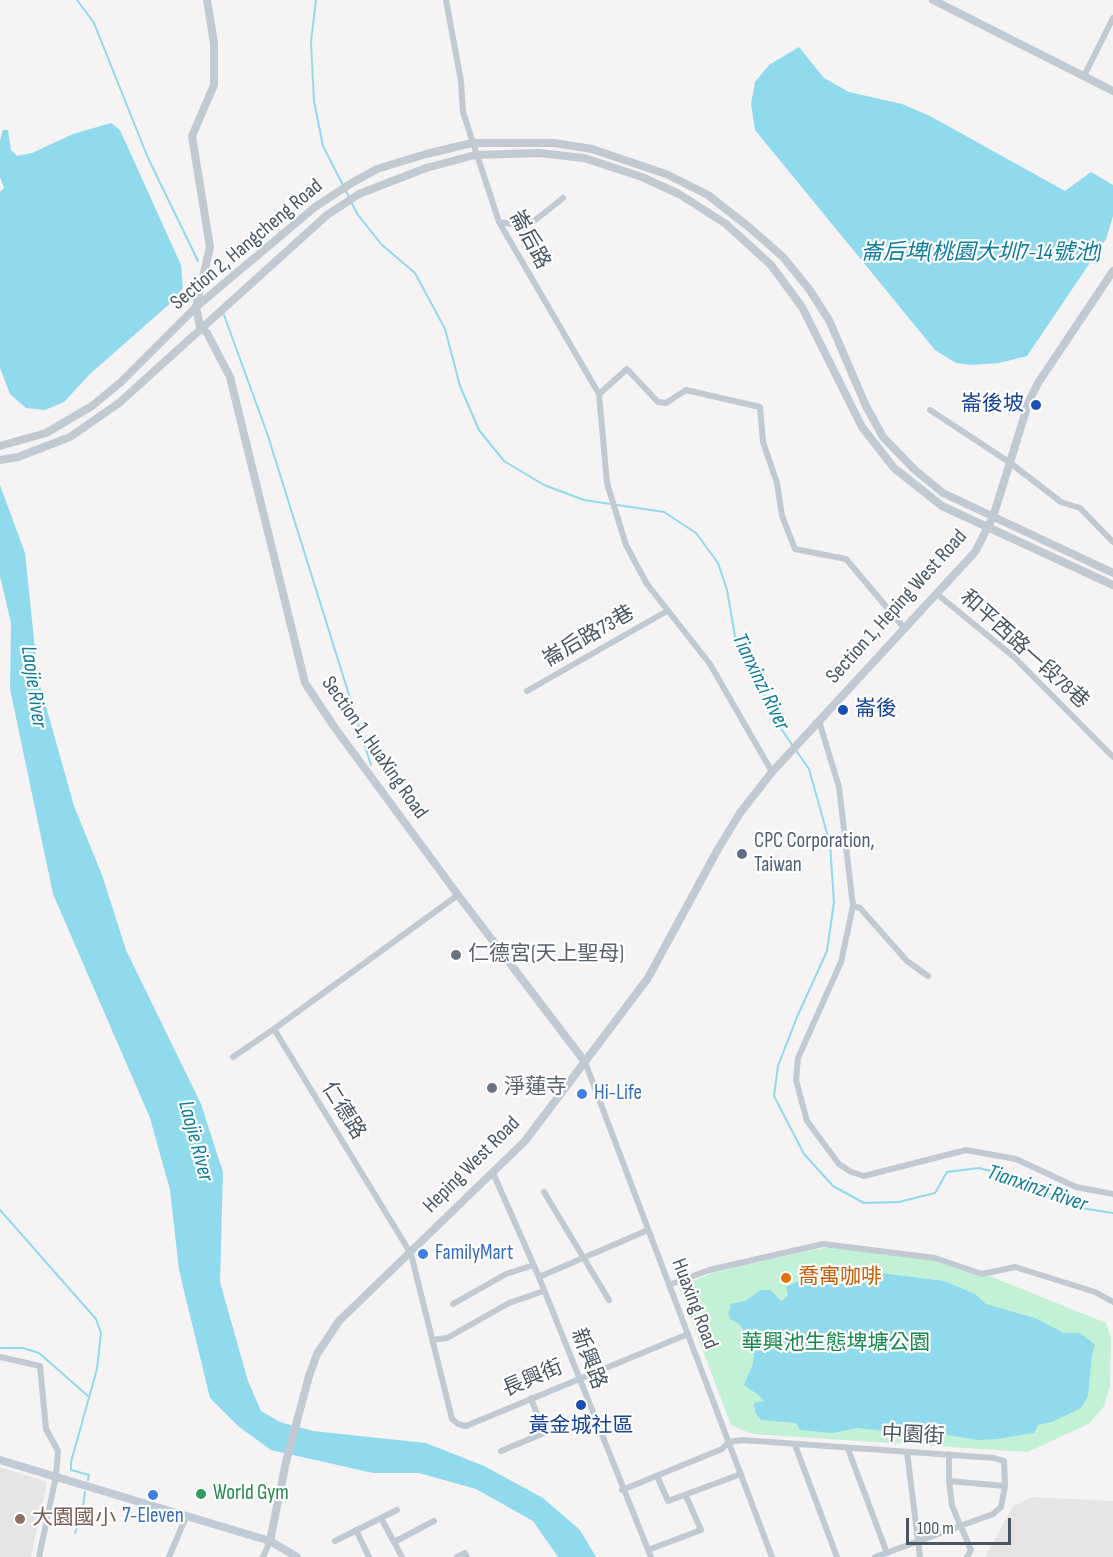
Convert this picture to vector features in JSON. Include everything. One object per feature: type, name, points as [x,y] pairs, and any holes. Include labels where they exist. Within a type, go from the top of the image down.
[{"type":"main road","points":[[0,1460],[270,1541],[297,1557]]},
{"type":"street","points":[[196,307],[210,248],[192,136],[214,85],[214,44],[207,0]]},
{"type":"street","name":"崙后路","points":[[446,0],[461,81],[463,112],[475,155],[499,222],[599,394],[602,452],[607,483],[626,545],[646,584],[667,611]]},
{"type":"street","points":[[933,0],[1113,91]]},
{"type":"street","points":[[1084,76],[1113,18]]},
{"type":"street","name":"Section 2, Hangcheng Road","points":[[0,446],[46,433],[92,406],[121,382],[196,307],[323,201],[350,184],[387,166],[472,143],[519,141],[592,149],[666,174],[708,195],[783,257],[809,289],[829,320],[866,406],[883,437],[915,470],[943,493],[1113,573]]},
{"type":"street","name":"Section 2, Hangcheng Road","points":[[0,460],[18,457],[70,437],[119,403],[200,327],[329,214],[359,194],[426,168],[475,155],[540,153],[584,159],[642,177],[679,194],[726,224],[771,265],[802,307],[875,446],[894,468],[942,506],[1113,585]]},
{"type":"street","points":[[499,222],[528,226],[563,198]]},
{"type":"street","name":"Section 1, Heping West Road","points":[[784,760],[975,552],[993,517],[1029,401],[1038,383],[1113,271]]},
{"type":"street","name":"Section 1, HuaXing Road","points":[[196,307],[200,327],[207,333],[230,377],[305,682],[335,728],[458,895],[585,1062]]},
{"type":"street","points":[[599,394],[627,369],[658,402],[666,403],[686,390],[760,407],[763,442],[777,483],[782,516],[795,549],[846,559],[905,629]]},
{"type":"street","points":[[930,410],[1010,463],[1061,502],[1080,508],[1113,542]]},
{"type":"street","name":"和平西路一段78巷","points":[[937,594],[1014,657],[1113,758]]},
{"type":"street","points":[[667,611],[710,664],[772,772]]},
{"type":"street","name":"崙后路73巷","points":[[527,691],[667,611]]},
{"type":"street","points":[[819,722],[839,787],[853,906],[841,962],[795,1069],[803,1113],[839,1164],[851,1172],[864,1176],[966,1150],[1016,1159],[1076,1187],[1113,1194]]},
{"type":"street","name":"Heping West Road","points":[[270,1541],[286,1462],[317,1354],[339,1321],[411,1254],[525,1141],[648,978],[740,813],[784,760]]},
{"type":"street","points":[[233,1057],[458,895]]},
{"type":"street","points":[[853,906],[860,908],[907,961],[928,976]]},
{"type":"street","name":"仁德路","points":[[274,1029],[411,1254],[452,1419],[458,1424]]},
{"type":"street","name":"Huaxing Road","points":[[585,1062],[772,1557]]},
{"type":"street","name":"新興路","points":[[493,1173],[539,1277],[649,1554]]},
{"type":"street","points":[[544,1192],[609,1300]]},
{"type":"street","points":[[539,1277],[648,1230]]},
{"type":"street","points":[[669,1285],[709,1270],[823,1244],[935,1258],[982,1274],[1015,1267],[1095,1292],[1113,1302]]},
{"type":"street","points":[[453,1304],[506,1274],[534,1265]]},
{"type":"street","points":[[432,1340],[447,1338],[509,1304],[544,1291]]},
{"type":"street","name":"長興街","points":[[458,1424],[466,1426],[688,1334]]},
{"type":"street","points":[[0,1357],[40,1366],[46,1429],[58,1451],[56,1476],[39,1557]]},
{"type":"street","points":[[501,1450],[544,1432],[531,1398]]},
{"type":"street","name":"中園街","points":[[729,1442],[742,1440],[994,1458],[1004,1461],[1005,1486]]},
{"type":"street","points":[[622,1490],[722,1449],[729,1442]]},
{"type":"street","points":[[795,1445],[837,1557]]},
{"type":"street","points":[[848,1449],[887,1553]]},
{"type":"street","points":[[907,1452],[920,1557]]},
{"type":"street","points":[[949,1454],[952,1506],[970,1550],[967,1557]]},
{"type":"street","points":[[657,1476],[668,1501],[741,1474]]},
{"type":"street","points":[[875,1557],[993,1514],[1001,1507],[1005,1486],[949,1481]]},
{"type":"street","points":[[649,1554],[701,1530],[686,1496]]},
{"type":"street","points":[[335,1541],[397,1510]]},
{"type":"street","points":[[169,1557],[186,1517]]},
{"type":"street","points":[[381,1518],[402,1557]]},
{"type":"street","points":[[394,1542],[434,1521]]},
{"type":"street","points":[[356,1530],[369,1557]]},
{"type":"street","points":[[264,1557],[270,1541]]},
{"type":"street","points":[[457,1557],[466,1555]]},
{"type":"shaded area","name":"大園國小","points":[[0,1467],[47,1482],[31,1557],[0,1557]]},
{"type":"shaded area","points":[[1032,1497],[1113,1501],[1113,1557],[985,1557],[1013,1506]]},
{"type":"green space","name":"華興池生態埤塘公園","points":[[832,1247],[932,1259],[977,1275],[992,1277],[1106,1323],[1111,1339],[1110,1386],[1104,1406],[1090,1423],[1028,1452],[752,1434],[731,1425],[679,1287],[714,1272]]},
{"type":"water","name":"崙后埤(桃園大圳7-14號池)","points":[[799,47],[824,78],[849,92],[902,104],[930,116],[1065,191],[1091,172],[1113,185],[1113,216],[1106,239],[1027,356],[999,363],[971,365],[956,363],[935,350],[755,130],[751,104],[755,82],[769,65]]},
{"type":"water","points":[[111,123],[120,130],[181,265],[183,288],[174,300],[90,374],[64,402],[45,410],[26,408],[10,394],[0,368],[0,192],[4,188],[0,177],[0,141],[3,130],[8,130],[11,150],[17,156],[32,153],[73,134]]},
{"type":"water","name":"Laojie River","points":[[0,485],[25,553],[38,678],[74,806],[102,875],[126,950],[201,1104],[223,1172],[220,1282],[248,1381],[261,1411],[280,1422],[313,1431],[426,1443],[484,1466],[543,1498],[580,1530],[596,1557],[558,1557],[533,1521],[476,1489],[419,1473],[373,1473],[271,1450],[238,1426],[210,1398],[179,1270],[170,1190],[150,1118],[53,894],[10,689],[11,623],[0,576]]},
{"type":"water","name":"華興池生態埤塘公園","points":[[833,1267],[944,1281],[975,1294],[986,1304],[1035,1318],[1064,1333],[1080,1333],[1095,1345],[1088,1396],[1081,1408],[1052,1422],[1038,1425],[1034,1433],[997,1439],[978,1440],[935,1433],[925,1437],[889,1436],[886,1431],[857,1428],[833,1433],[800,1430],[796,1423],[761,1420],[755,1412],[754,1403],[764,1401],[744,1385],[753,1364],[754,1355],[750,1339],[739,1324],[730,1319],[728,1312],[731,1308],[730,1304],[745,1301],[761,1290],[771,1290],[781,1301],[788,1296],[786,1287],[798,1281],[803,1283],[807,1278],[801,1271],[803,1269]]},
{"type":"waterway","points":[[77,0],[94,23],[148,158],[198,261]]},
{"type":"waterway","name":"Tianxinzi River","points":[[316,0],[311,42],[314,101],[323,146],[349,197]]},
{"type":"waterway","name":"Tianxinzi River","points":[[351,202],[358,215],[382,245],[415,273],[445,329],[460,386],[479,430],[504,461],[544,485],[584,500],[664,512],[696,533],[718,563],[727,590],[736,642],[755,674],[777,723],[809,769],[830,844],[834,902],[827,951],[778,1066],[774,1096],[804,1154],[833,1186],[864,1203],[899,1202],[935,1193],[947,1172],[979,1168],[1010,1176],[1081,1208],[1113,1213]]},
{"type":"waterway","points":[[224,315],[267,433],[371,765]]},
{"type":"waterway","points":[[0,1210],[96,1319],[101,1333],[97,1369],[71,1462],[71,1470],[89,1475],[88,1480]]},
{"type":"waterway","points":[[0,1348],[23,1348],[39,1353],[88,1396]]},
{"type":"waterway","points":[[75,1533],[82,1513],[85,1492]]},
{"type":"place","name":"崙後坡","points":[[1036,405]]},
{"type":"place","name":"崙後","points":[[843,710]]},
{"type":"place","name":"CPC Corporation, Taiwan","points":[[742,854]]},
{"type":"place","name":"仁德宮(天上聖母)","points":[[456,955]]},
{"type":"place","name":"淨蓮寺","points":[[492,1088]]},
{"type":"place","name":"Hi-Life","points":[[582,1094]]},
{"type":"place","name":"FamilyMart","points":[[423,1254]]},
{"type":"place","name":"喬寓咖啡","points":[[786,1278]]},
{"type":"place","name":"黃金城社區","points":[[581,1405]]},
{"type":"place","name":"World Gym","points":[[201,1494]]},
{"type":"place","name":"7-Eleven","points":[[153,1495]]},
{"type":"place","name":"大園國小","points":[[20,1519]]}]
